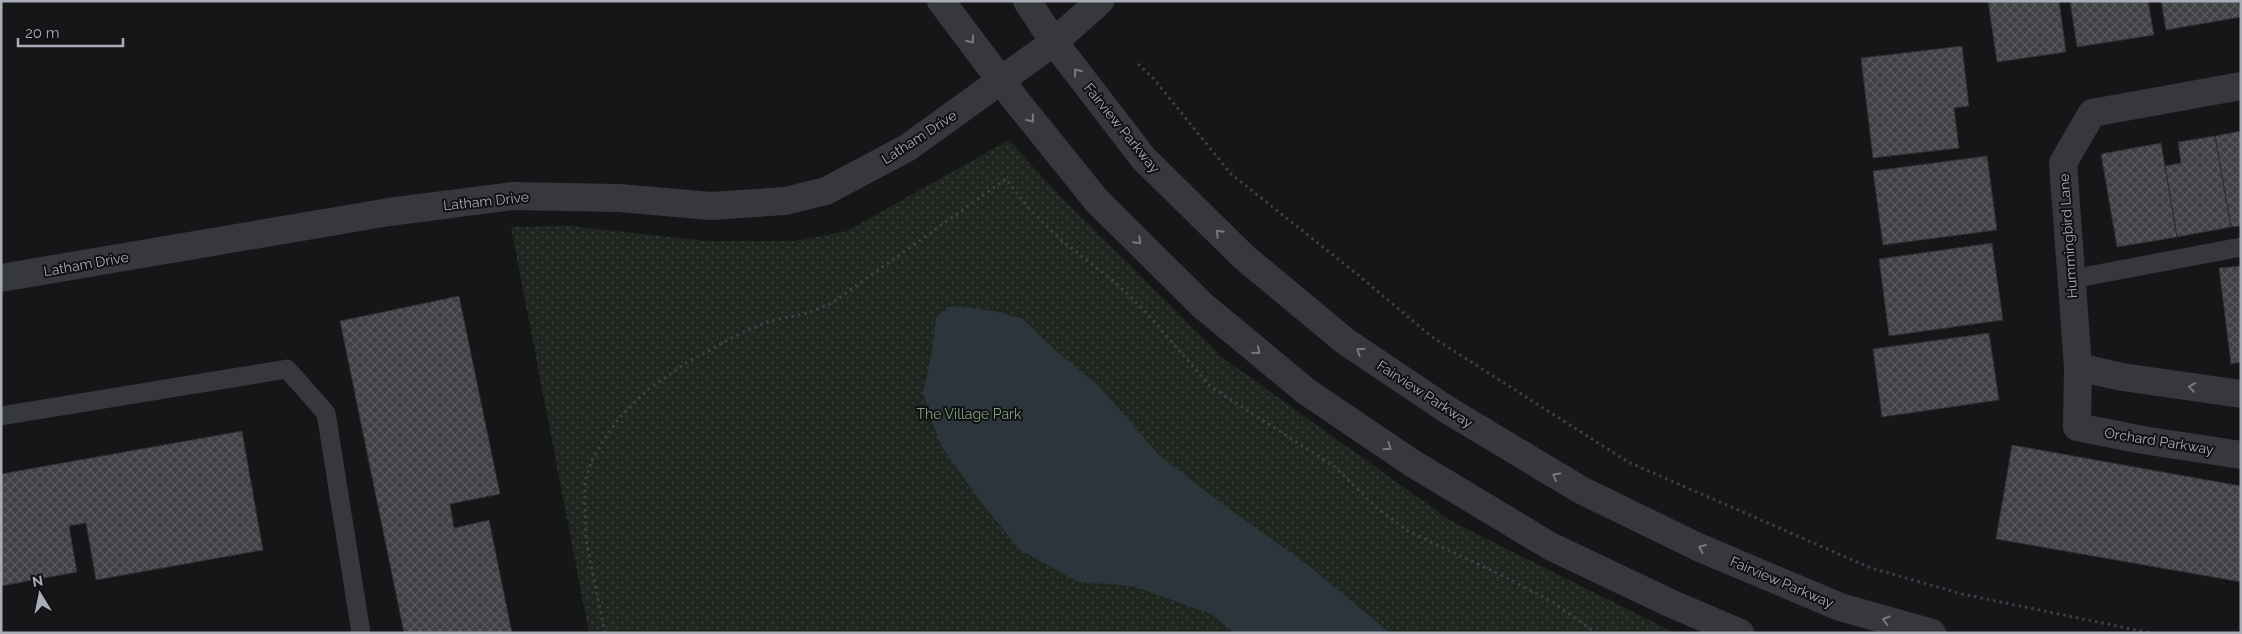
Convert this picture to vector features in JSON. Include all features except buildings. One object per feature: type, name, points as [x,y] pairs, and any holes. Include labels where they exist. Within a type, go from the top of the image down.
[{"type":"street","points":[[941,1],[1014,98],[1097,201],[1202,305],[1307,392],[1412,463],[1550,546],[1672,604],[1740,633]]},
{"type":"street","name":"Fairview Parkway","points":[[1027,1],[1054,42],[1144,159],[1245,258],[1346,342],[1446,409],[1581,490],[1698,547],[1840,607],[1932,633]]},
{"type":"street","points":[[1054,42],[1100,1]]},
{"type":"street","name":"Latham Drive","points":[[1,278],[389,212],[512,196],[619,198],[711,206],[785,201],[826,191],[907,148],[1054,42]]},
{"type":"street","name":"Hummingbird Lane","points":[[2077,427],[2078,367],[2063,163],[2092,113],[2241,86]]},
{"type":"street","points":[[2078,367],[2122,377],[2241,394]]},
{"type":"street","name":"Orchard Parkway","points":[[2077,427],[2142,440],[2241,455]]},
{"type":"lane","points":[[2072,279],[2241,247]]},
{"type":"lane","points":[[1,416],[287,370],[326,413],[361,633]]},
{"type":"path","points":[[1138,64],[1153,78],[1231,174],[1238,180],[1357,274],[1432,337],[1628,462],[1871,568],[1962,594],[2151,633]]},
{"type":"path","points":[[605,633],[586,540],[586,481],[592,460],[620,417],[647,390],[686,363],[738,334],[770,321],[808,313],[832,302],[1006,179],[1031,211],[1060,239],[1118,285],[1143,309],[1211,386],[1249,413],[1301,443],[1335,467],[1377,508],[1408,531],[1501,575],[1554,603],[1596,633]]},
{"type":"green space","name":"The Village Park","points":[[1009,140],[1054,190],[1222,357],[1451,521],[1675,633],[589,633],[511,227],[570,226],[707,241],[796,241],[847,231]]},
{"type":"shaded area","points":[[952,306],[994,311],[1023,319],[1055,350],[1099,386],[1159,455],[1228,508],[1308,565],[1390,633],[1234,633],[1211,614],[1133,586],[1078,582],[1020,550],[980,501],[940,444],[923,393],[933,346],[936,317]]}]
